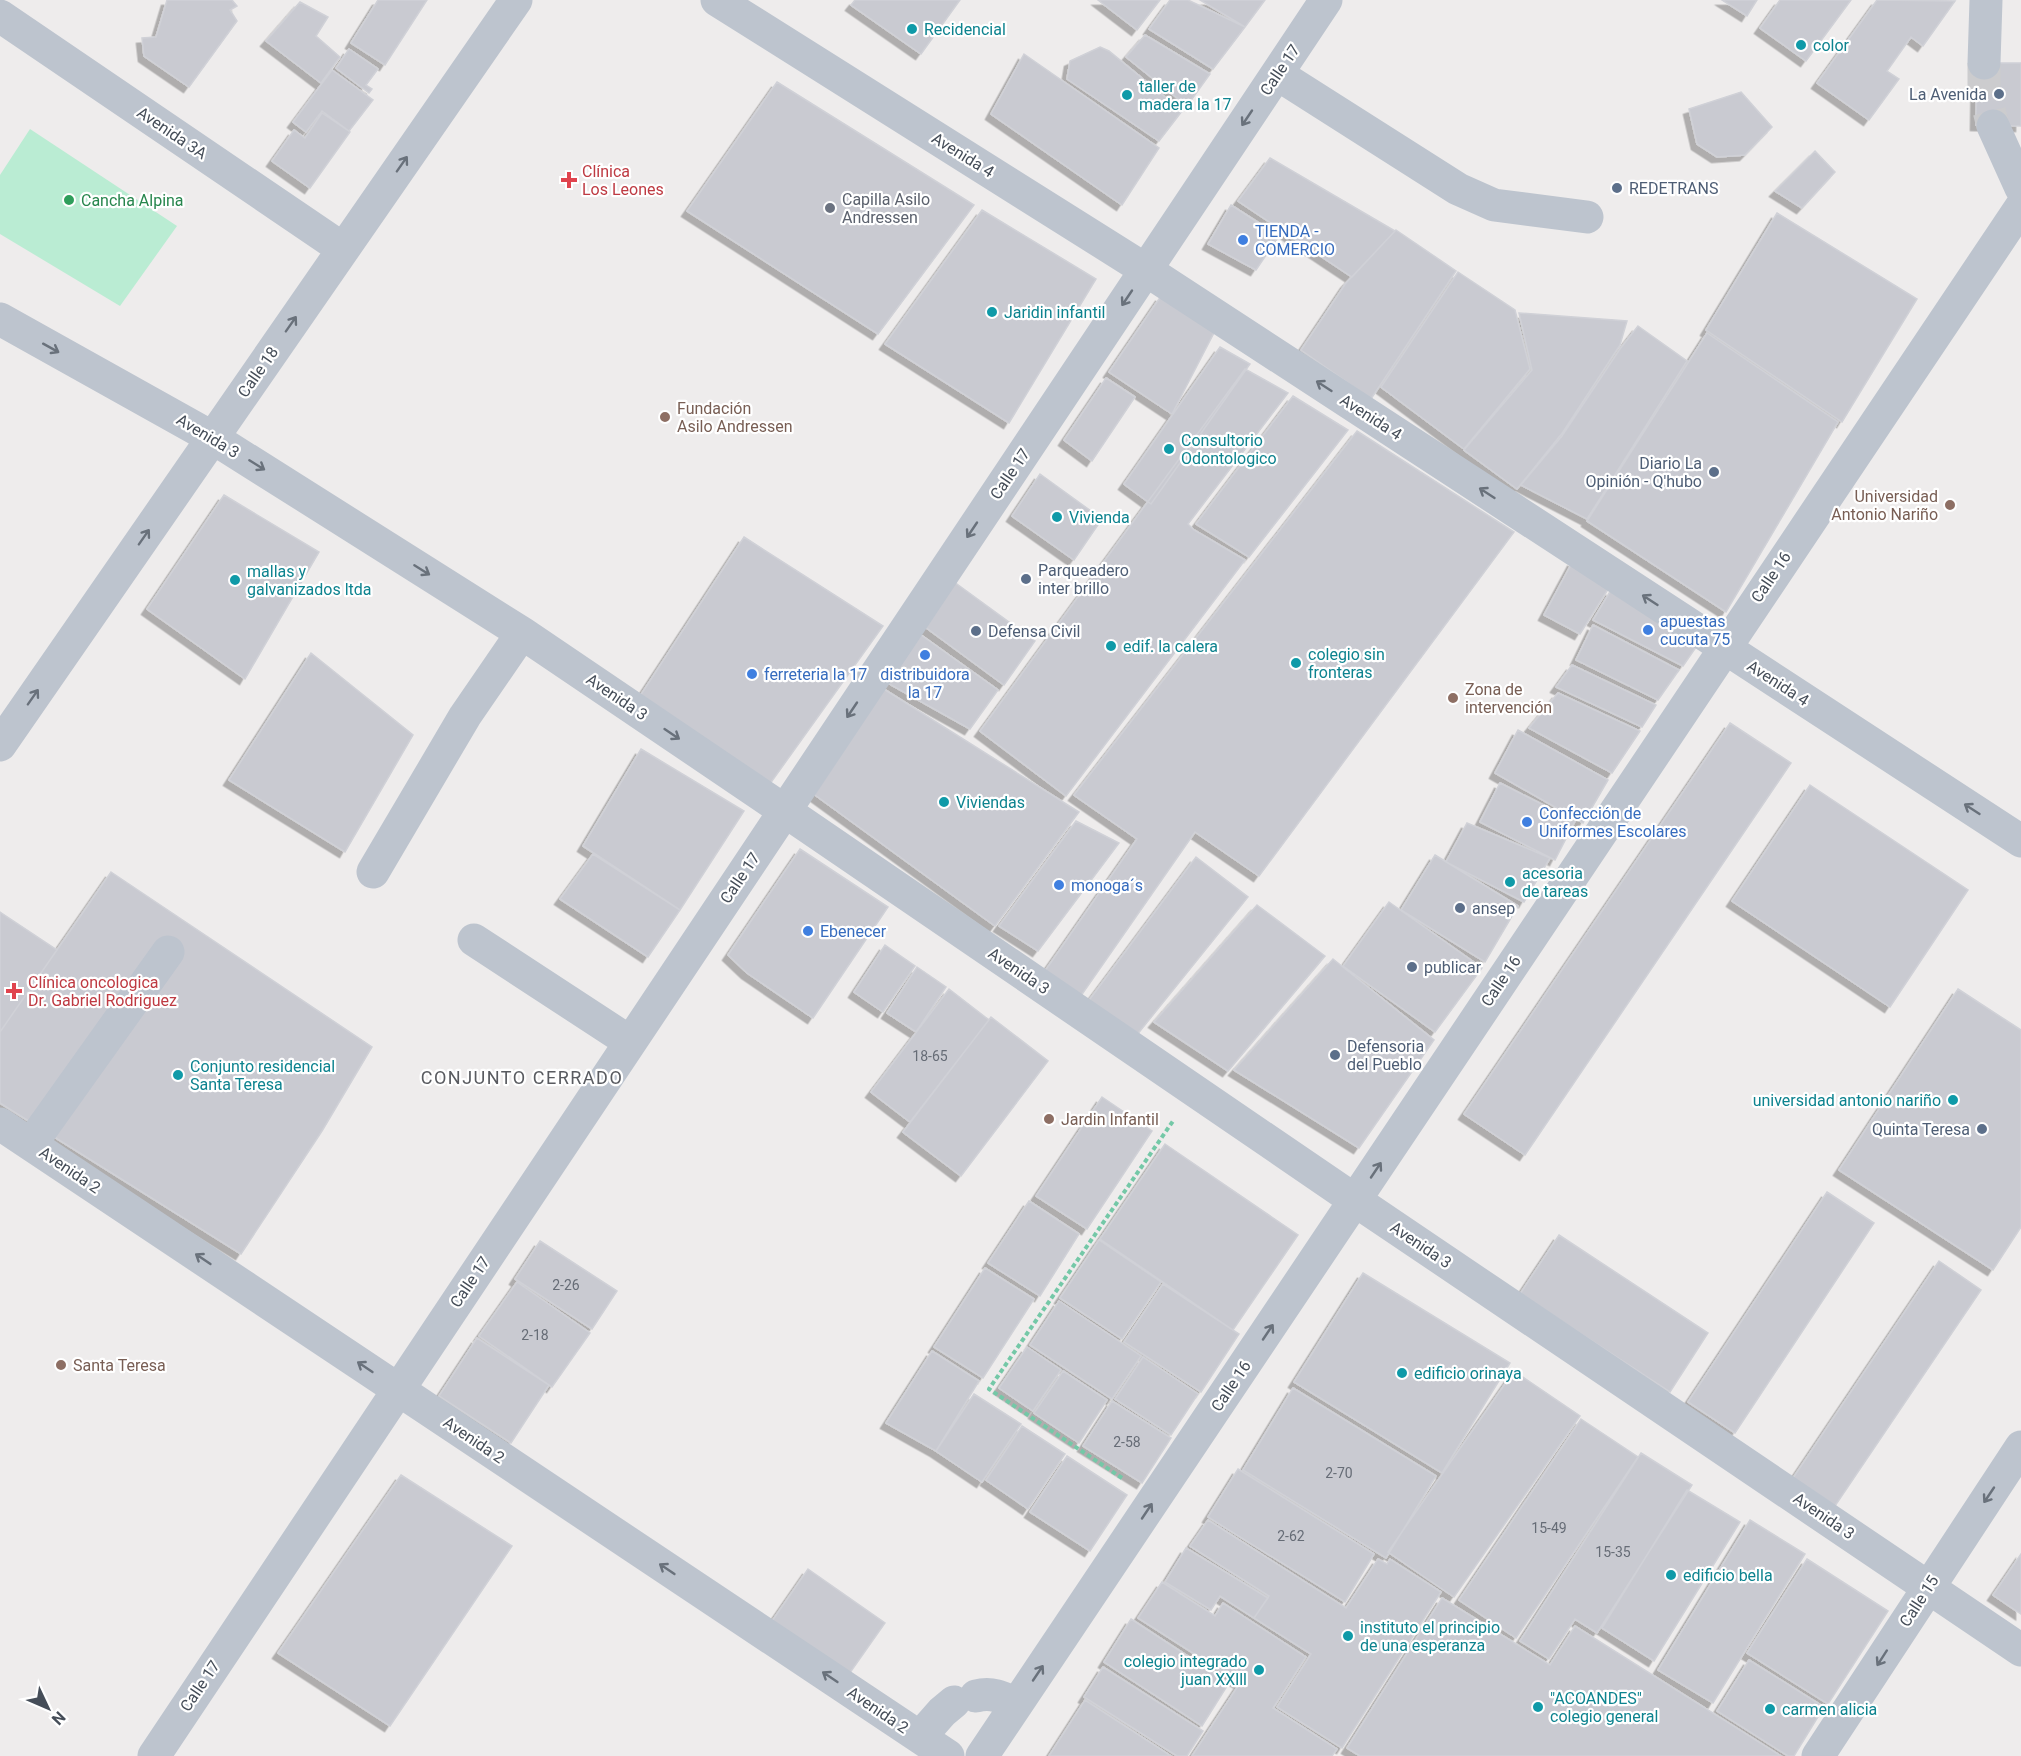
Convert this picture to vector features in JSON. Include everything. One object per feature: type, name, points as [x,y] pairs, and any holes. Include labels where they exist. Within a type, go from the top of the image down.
[{"type":"street","name":"Calle 18","points":[[0,745],[516,0]]},
{"type":"street","name":"Avenida 4","points":[[717,0],[1146,270],[2021,842]]},
{"type":"street","name":"Calle 17","points":[[154,1756],[1326,0]]},
{"type":"street","points":[[1984,63],[1986,0]]},
{"type":"street","name":"Avenida 3A","points":[[0,16],[343,249]]},
{"type":"street","points":[[1277,74],[1458,189],[1494,205],[1587,217]]},
{"type":"street","points":[[1993,126],[2021,188]]},
{"type":"street","name":"Calle 16","points":[[982,1756],[2021,207]]},
{"type":"street","name":"Avenida 3","points":[[0,319],[213,438],[522,633],[2021,1650]]},
{"type":"street","points":[[373,872],[465,716],[522,633]]},
{"type":"street","points":[[474,940],[630,1042]]},
{"type":"street","points":[[31,1144],[168,952]]},
{"type":"street","name":"Avenida 2","points":[[0,1124],[948,1756]]},
{"type":"street","name":"Calle 15","points":[[1818,1756],[2021,1447]]},
{"type":"street","points":[[920,1737],[942,1712],[965,1699],[987,1693],[999,1695],[1017,1704]]},
{"type":"path","points":[[1155,1500],[989,1389],[1194,1091]]},
{"type":"green space","name":"Cancha Alpina","points":[[30,129],[177,226],[120,306],[0,234],[0,175]]},
{"type":"building","points":[[167,0],[232,0],[237,6],[230,10],[237,21],[189,87],[144,56],[142,38],[156,37]]},
{"type":"building","points":[[378,0],[427,0],[385,65],[351,43]]},
{"type":"building","name":"Recidencial","points":[[855,0],[960,0],[921,54],[851,5]]},
{"type":"building","points":[[1098,0],[1160,0],[1137,30]]},
{"type":"building","points":[[1170,0],[1188,0],[1245,27],[1213,69],[1149,29]]},
{"type":"building","points":[[1200,0],[1265,0],[1245,27]]},
{"type":"building","points":[[1722,0],[1757,0],[1747,16]]},
{"type":"building","name":"color","points":[[1780,0],[1851,0],[1806,61],[1760,28]]},
{"type":"building","points":[[1877,0],[1955,1],[1923,46],[1911,37],[1887,71],[1899,79],[1869,120],[1817,83]]},
{"type":"building","points":[[300,2],[328,17],[316,36],[340,57],[321,83],[266,41]]},
{"type":"building","points":[[1145,35],[1210,74],[1187,106],[1126,57]]},
{"type":"building","name":"taller de madera la 17","points":[[1100,47],[1109,51],[1182,111],[1159,141],[1067,79],[1070,61]]},
{"type":"building","points":[[349,49],[378,69],[366,85],[372,89],[369,93],[336,68]]},
{"type":"building","points":[[1024,54],[1159,148],[1122,205],[991,114]]},
{"type":"building","name":"La Avenida","points":[[1977,63],[2021,63],[2021,126],[1976,125]]},
{"type":"building","points":[[332,70],[373,100],[349,131],[322,111],[306,132],[293,122]]},
{"type":"building","name":"Capilla Asilo Andressen","points":[[777,82],[974,205],[878,334],[687,211]]},
{"type":"building","points":[[1741,92],[1772,127],[1745,155],[1717,157],[1697,144],[1689,109]]},
{"type":"building","points":[[322,113],[350,132],[310,188],[272,161],[294,130],[305,138]]},
{"type":"building","points":[[1815,151],[1835,172],[1802,208],[1775,191]]},
{"type":"building","points":[[1270,158],[1395,231],[1352,277],[1238,201]]},
{"type":"building","name":"TIENDA - COMERCIO","points":[[1231,205],[1279,236],[1256,270],[1208,244]]},
{"type":"building","name":"Jaridin infantil","points":[[982,210],[1096,279],[1009,423],[885,344]]},
{"type":"building","points":[[1777,213],[1917,299],[1842,422],[1706,330]]},
{"type":"building","points":[[1396,230],[1456,271],[1371,399],[1301,350],[1346,283]]},
{"type":"building","points":[[1458,272],[1515,310],[1530,369],[1464,449],[1381,387]]},
{"type":"building","points":[[1161,296],[1217,327],[1172,414],[1109,372]]},
{"type":"building","points":[[1519,313],[1627,321],[1620,345],[1563,432],[1517,489],[1464,450],[1532,370]]},
{"type":"building","points":[[1638,326],[1687,361],[1587,519],[1521,485],[1562,436]]},
{"type":"building","name":"Diario La Opinión - Q'hubo","points":[[1707,333],[1838,422],[1726,612],[1587,521]]},
{"type":"building","name":"Consultorio Odontologico","points":[[1220,347],[1250,364],[1151,504],[1124,484]]},
{"type":"building","name":"edif. la calera","points":[[1245,369],[1288,393],[1188,524],[1194,530],[1245,560],[1066,796],[980,731]]},
{"type":"building","name":"Vivienda","points":[[1106,378],[1135,397],[1092,461],[1064,440]]},
{"type":"building","points":[[1293,396],[1348,430],[1249,557],[1196,524]]},
{"type":"building","name":"colegio sin fronteras","points":[[1357,431],[1514,532],[1259,876],[1195,832],[1076,1003],[1040,978],[1137,839],[1074,795]]},
{"type":"building","name":"Vivienda","points":[[1040,474],[1102,519],[1074,560],[1012,516]]},
{"type":"building","name":"mallas y galvanizados ltda","points":[[224,495],[319,552],[245,679],[147,609]]},
{"type":"building","name":"ferreteria la 17","points":[[744,537],[883,626],[767,788],[640,696]]},
{"type":"building","points":[[1573,561],[1612,583],[1580,634],[1544,615]]},
{"type":"building","name":"Defensa Civil","points":[[946,576],[1035,641],[1004,685],[917,621]]},
{"type":"building","name":"apuestas cucuta 75","points":[[1611,590],[1701,640],[1683,666],[1593,620]]},
{"type":"building","points":[[1593,625],[1679,670],[1658,700],[1576,660]]},
{"type":"building","name":"distribuidora la 17","points":[[914,630],[998,690],[970,729],[884,681]]},
{"type":"building","points":[[311,653],[413,735],[345,852],[229,780]]},
{"type":"building","points":[[1572,665],[1656,705],[1642,727],[1556,687]]},
{"type":"building","name":"Viviendas","points":[[879,686],[1079,812],[995,926],[811,792]]},
{"type":"building","points":[[1558,693],[1640,731],[1612,773],[1529,728]]},
{"type":"building","points":[[1730,723],[1791,763],[1525,1155],[1464,1114]]},
{"type":"building","points":[[1518,730],[1608,780],[1583,823],[1495,773]]},
{"type":"building","points":[[641,749],[744,811],[680,910],[583,846]]},
{"type":"building","name":"Confección de Uniformes Escolares","points":[[1500,783],[1575,821],[1555,860],[1480,822]]},
{"type":"building","points":[[1810,785],[1968,890],[1890,1007],[1732,901]]},
{"type":"building","name":"monoga´s","points":[[1076,821],[1119,843],[1038,951],[999,926]]},
{"type":"building","name":"acesoria de tareas","points":[[1467,823],[1550,858],[1524,902],[1446,862]]},
{"type":"building","name":"Ebenecer","points":[[800,849],[888,907],[813,1018],[747,973],[728,955]]},
{"type":"building","points":[[593,854],[680,910],[648,957],[560,899]]},
{"type":"building","name":"ansep","points":[[1435,855],[1518,906],[1485,962],[1401,910]]},
{"type":"building","points":[[1196,857],[1248,897],[1136,1036],[1084,1007]]},
{"type":"building","name":"Conjunto residencial Santa Teresa","points":[[111,872],[372,1047],[322,1131],[241,1254],[0,1103],[0,1032]]},
{"type":"building","name":"publicar","points":[[1389,902],[1482,968],[1435,1032],[1343,966]]},
{"type":"building","points":[[1257,905],[1325,956],[1228,1071],[1154,1022]]},
{"type":"building","name":"Clínica oncologica Dr. Gabriel Rodriguez","points":[[0,912],[57,950],[0,1032]]},
{"type":"building","points":[[885,945],[915,966],[883,1012],[854,992]]},
{"type":"building","name":"Defensoria del Pueblo","points":[[1333,959],[1434,1040],[1359,1148],[1234,1070]]},
{"type":"building","points":[[917,967],[946,987],[916,1032],[887,1013]]},
{"type":"building","points":[[949,989],[989,1020],[910,1122],[871,1092]]},
{"type":"building","name":"universidad antonio nariño","points":[[1958,989],[2021,1030],[2021,1227],[1993,1270],[1839,1170]]},
{"type":"building","points":[[991,1017],[1048,1061],[961,1176],[903,1132]]},
{"type":"building","points":[[1102,1097],[1152,1131],[1087,1229],[1036,1196]]},
{"type":"building","points":[[1165,1144],[1298,1235],[1233,1330],[1100,1239]]},
{"type":"building","points":[[1827,1192],[1874,1223],[1735,1433],[1688,1402]]},
{"type":"building","points":[[1029,1201],[1079,1234],[1040,1296],[988,1263]]},
{"type":"building","points":[[1559,1235],[1708,1333],[1670,1392],[1520,1294]]},
{"type":"building","points":[[1099,1240],[1161,1282],[1122,1339],[1060,1298]]},
{"type":"building","points":[[540,1241],[617,1291],[592,1329],[515,1279]]},
{"type":"building","points":[[1939,1261],[1981,1290],[1835,1506],[1793,1478]]},
{"type":"building","points":[[985,1268],[1034,1299],[983,1378],[934,1347]]},
{"type":"building","name":"edificio orinaya","points":[[1363,1273],[1510,1363],[1442,1473],[1294,1382]]},
{"type":"building","points":[[517,1282],[590,1333],[552,1387],[479,1336]]},
{"type":"building","points":[[1163,1284],[1239,1334],[1201,1392],[1124,1342]]},
{"type":"building","points":[[1059,1301],[1141,1356],[1112,1399],[1030,1345]]},
{"type":"building","points":[[477,1338],[549,1385],[511,1443],[439,1396]]},
{"type":"building","points":[[1027,1347],[1061,1370],[1033,1411],[999,1388]]},
{"type":"building","points":[[932,1351],[979,1381],[936,1451],[886,1423]]},
{"type":"building","points":[[1143,1357],[1198,1394],[1171,1435],[1115,1399]]},
{"type":"building","points":[[1063,1371],[1107,1400],[1079,1443],[1034,1413]]},
{"type":"building","points":[[1514,1371],[1580,1416],[1454,1597],[1388,1552]]},
{"type":"building","points":[[1293,1388],[1436,1476],[1386,1558],[1243,1470]]},
{"type":"building","points":[[974,1394],[1021,1424],[982,1482],[936,1451]]},
{"type":"building","points":[[1112,1401],[1171,1438],[1142,1483],[1083,1446]]},
{"type":"building","points":[[1581,1419],[1638,1457],[1516,1638],[1459,1600]]},
{"type":"building","points":[[1022,1426],[1065,1454],[1028,1509],[986,1480]]},
{"type":"building","points":[[1641,1453],[1692,1485],[1597,1633],[1575,1619],[1549,1659],[1520,1641]]},
{"type":"building","points":[[1067,1456],[1127,1495],[1090,1551],[1030,1512]]},
{"type":"building","points":[[1238,1469],[1374,1554],[1345,1602],[1208,1517]]},
{"type":"building","points":[[401,1475],[512,1546],[390,1726],[278,1653]]},
{"type":"building","name":"edificio bella","points":[[1687,1490],[1740,1522],[1654,1661],[1602,1628]]},
{"type":"building","name":"instituto el principio de una esperanza","points":[[1208,1520],[1346,1608],[1378,1559],[1387,1564],[1390,1559],[1441,1592],[1342,1748],[1277,1707],[1311,1654],[1254,1618],[1269,1596],[1190,1546]]},
{"type":"building","points":[[1750,1520],[1805,1554],[1713,1703],[1658,1670]]},
{"type":"building","points":[[1186,1548],[1268,1598],[1254,1618],[1220,1596],[1211,1610],[1165,1582]]},
{"type":"building","points":[[2021,1554],[2021,1614],[1993,1595]]},
{"type":"building","points":[[1807,1559],[1888,1611],[1828,1704],[1747,1653]]},
{"type":"building","points":[[808,1569],[885,1623],[847,1677],[770,1624]]},
{"type":"building","name":"colegio integrado juan XXlll","points":[[1162,1582],[1215,1616],[1223,1603],[1306,1657],[1273,1708],[1337,1749],[1332,1756],[1192,1756],[1240,1683],[1138,1618]]},
{"type":"building","name":"\"ACOANDES\" colegio general","points":[[1442,1598],[1550,1665],[1575,1626],[1781,1756],[1360,1756],[1347,1748]]},
{"type":"building","points":[[1131,1619],[1229,1683],[1202,1726],[1104,1662]]},
{"type":"building","name":"carmen alicia","points":[[1749,1660],[1824,1707],[1794,1756],[1788,1756],[1717,1711]]},
{"type":"building","points":[[1103,1667],[1203,1731],[1187,1756],[1177,1756],[1084,1697]]},
{"type":"building","points":[[1085,1700],[1171,1756],[1049,1756]]},
{"type":"tunnel","points":[[1984,63],[1984,91],[1993,126]]},
{"type":"place","name":"Recidencial","points":[[912,29]]},
{"type":"place","name":"color","points":[[1801,45]]},
{"type":"place","name":"La Avenida","points":[[1999,94]]},
{"type":"place","name":"taller de madera la 17","points":[[1127,95]]},
{"type":"place","name":"Clínica Los Leones","points":[[569,180]]},
{"type":"place","name":"REDETRANS","points":[[1617,188]]},
{"type":"place","name":"Cancha Alpina","points":[[69,200]]},
{"type":"place","name":"Capilla Asilo Andressen","points":[[830,208]]},
{"type":"place","name":"TIENDA - COMERCIO","points":[[1243,240]]},
{"type":"place","name":"Jaridin infantil","points":[[992,312]]},
{"type":"place","name":"Fundación Asilo Andressen","points":[[665,417]]},
{"type":"place","name":"Consultorio Odontologico","points":[[1169,449]]},
{"type":"place","name":"Diario La Opinión - Q'hubo","points":[[1714,472]]},
{"type":"place","name":"Universidad Antonio Nariño","points":[[1950,505]]},
{"type":"place","name":"Vivienda","points":[[1057,517]]},
{"type":"place","name":"Parqueadero inter brillo","points":[[1026,579]]},
{"type":"place","name":"mallas y galvanizados ltda","points":[[235,580]]},
{"type":"place","name":"apuestas cucuta 75","points":[[1648,630]]},
{"type":"place","name":"Defensa Civil","points":[[976,631]]},
{"type":"place","name":"edif. la calera","points":[[1111,646]]},
{"type":"place","name":"distribuidora la 17","points":[[925,655]]},
{"type":"place","name":"colegio sin fronteras","points":[[1296,663]]},
{"type":"place","name":"ferreteria la 17","points":[[752,674]]},
{"type":"place","name":"Zona de intervención","points":[[1453,698]]},
{"type":"place","name":"Viviendas","points":[[944,802]]},
{"type":"place","name":"Confección de Uniformes Escolares","points":[[1527,822]]},
{"type":"place","name":"acesoria de tareas","points":[[1510,882]]},
{"type":"place","name":"monoga´s","points":[[1059,885]]},
{"type":"place","name":"ansep","points":[[1460,908]]},
{"type":"place","name":"Ebenecer","points":[[808,931]]},
{"type":"place","name":"publicar","points":[[1412,967]]},
{"type":"place","name":"Clínica oncologica Dr. Gabriel Rodriguez","points":[[14,991]]},
{"type":"place","name":"Defensoria del Pueblo","points":[[1335,1055]]},
{"type":"place","name":"Conjunto residencial Santa Teresa","points":[[178,1075]]},
{"type":"place","name":"universidad antonio nariño","points":[[1953,1100]]},
{"type":"place","name":"Jardin Infantil","points":[[1049,1119]]},
{"type":"place","name":"Quinta Teresa","points":[[1982,1129]]},
{"type":"place","name":"Santa Teresa","points":[[61,1365]]},
{"type":"place","name":"edificio orinaya","points":[[1402,1373]]},
{"type":"place","name":"edificio bella","points":[[1671,1575]]},
{"type":"place","name":"instituto el principio de una esperanza","points":[[1348,1636]]},
{"type":"place","name":"colegio integrado juan XXlll","points":[[1259,1670]]},
{"type":"place","name":"\"ACOANDES\" colegio general","points":[[1538,1707]]},
{"type":"place","name":"carmen alicia","points":[[1770,1709]]},
{"type":"district","name":"CONJUNTO CERRADO","points":[[522,1077]]}]
